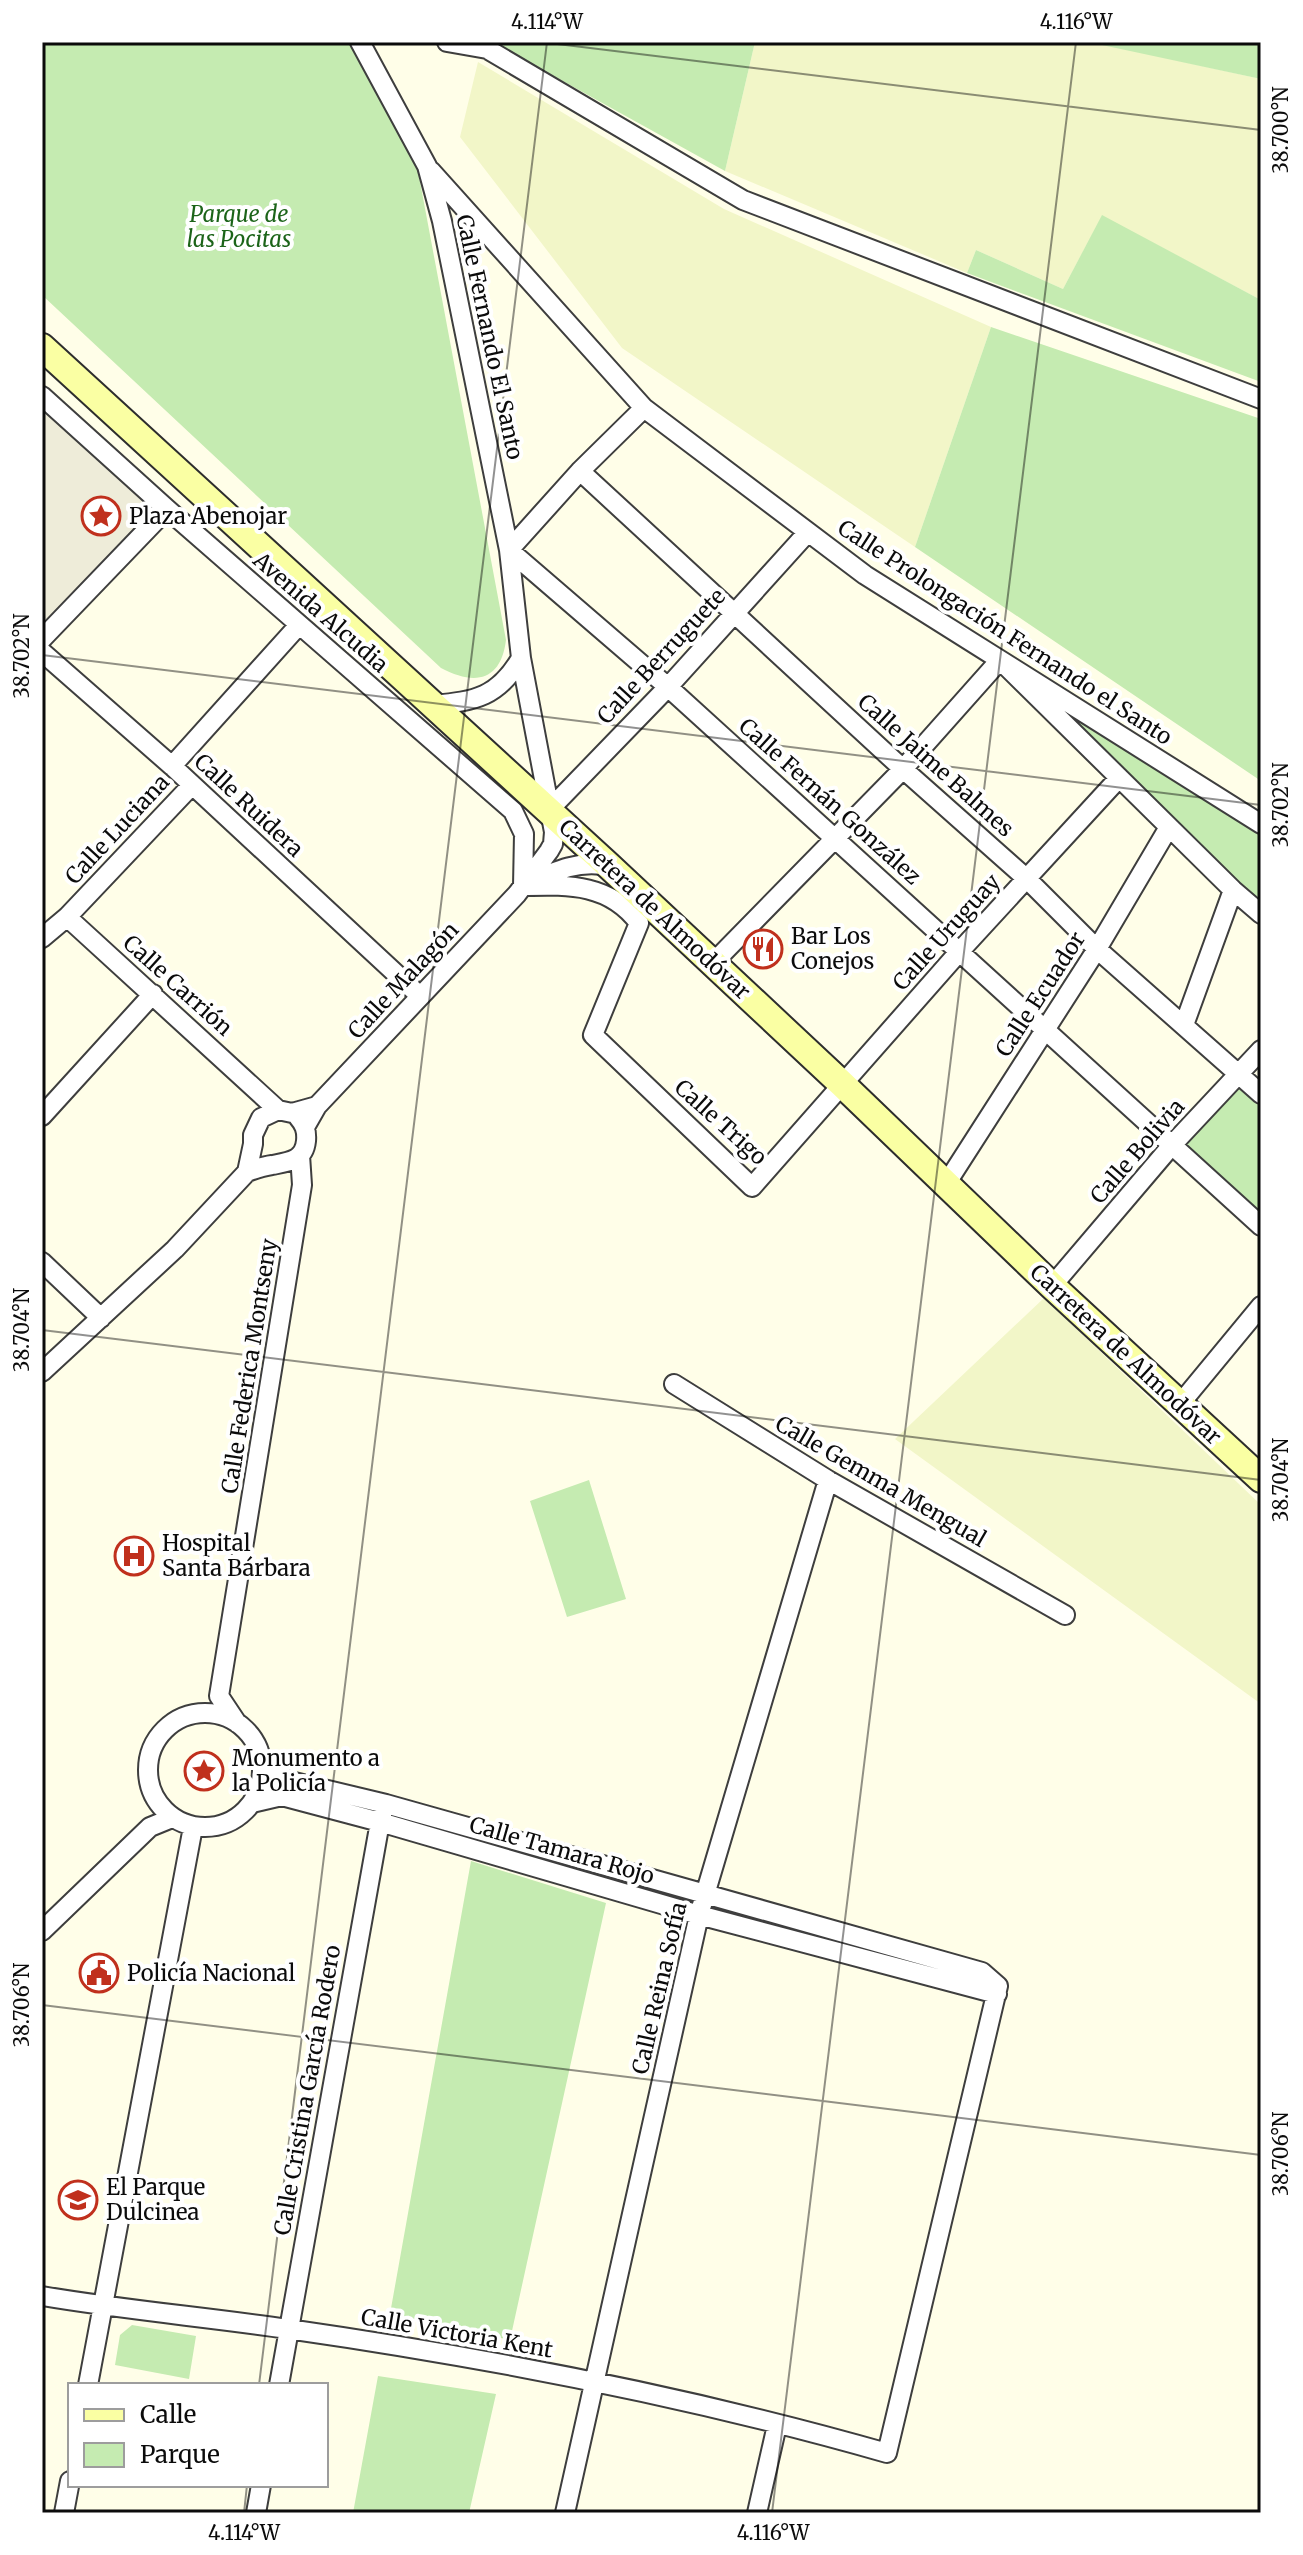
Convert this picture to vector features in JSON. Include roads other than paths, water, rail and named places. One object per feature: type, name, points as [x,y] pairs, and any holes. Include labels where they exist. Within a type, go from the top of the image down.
[{"type":"main road","name":"Carretera de Almodóvar","points":[[42,347],[588,846],[1052,1286],[1261,1479]]},
{"type":"street","name":"Calle Fernando El Santo","points":[[360,42],[427,166],[442,221],[509,550],[521,658],[549,810]]},
{"type":"street","points":[[447,42],[487,49],[743,200],[1261,399]]},
{"type":"street","name":"Calle Prolongación Fernando el Santo","points":[[427,166],[644,408],[865,575],[1261,824]]},
{"type":"street","name":"Avenida Alcudia","points":[[42,396],[513,811],[524,834],[523,886]]},
{"type":"street","points":[[509,550],[580,471],[644,408]]},
{"type":"street","name":"Calle Jaime Balmes","points":[[580,471],[1027,879],[1097,949],[1261,1094]]},
{"type":"street","points":[[42,639],[167,509]]},
{"type":"street","name":"Calle Berruguete","points":[[549,810],[668,687],[808,532]]},
{"type":"street","name":"Calle Fernán González","points":[[509,550],[835,836],[1261,1226]]},
{"type":"street","name":"Calle Luciana","points":[[172,766],[299,625]]},
{"type":"street","name":"Calle Ruidera","points":[[42,652],[172,766],[420,996]]},
{"type":"street","points":[[433,705],[469,701],[487,694],[510,676],[521,658]]},
{"type":"street","points":[[713,963],[903,769],[1000,660],[1261,914]]},
{"type":"street","name":"Calle Uruguay","points":[[842,1084],[1119,778]]},
{"type":"street","name":"Calle Luciana","points":[[42,938],[67,917],[192,785]]},
{"type":"street","name":"Calle Malagón","points":[[523,886],[553,844],[549,810]]},
{"type":"street","name":"Calle Ecuador","points":[[946,1184],[1097,949],[1169,827]]},
{"type":"street","name":"Calle Malagón","points":[[284,1117],[317,1106],[556,854],[570,847],[588,846]]},
{"type":"street","name":"Calle Malagón","points":[[523,886],[561,868],[578,864],[609,866]]},
{"type":"street","name":"Calle Trigo","points":[[523,886],[571,885],[595,891],[631,912],[639,923],[593,1035],[752,1187],[842,1084]]},
{"type":"street","points":[[1184,1025],[1233,890]]},
{"type":"street","name":"Calle Carrión","points":[[67,917],[284,1117]]},
{"type":"street","points":[[42,1116],[153,994]]},
{"type":"street","name":"Calle Bolivia","points":[[1052,1286],[1172,1145],[1261,1050]]},
{"type":"street","points":[[42,1372],[175,1249],[247,1172],[255,1126],[284,1117],[307,1136],[305,1148],[286,1161],[247,1172]]},
{"type":"street","points":[[253,1144],[264,1159],[286,1161]]},
{"type":"street","name":"Calle Federica Montseny","points":[[219,1696],[302,1185],[286,1161]]},
{"type":"street","points":[[42,1262],[101,1318]]},
{"type":"street","points":[[1180,1404],[1261,1306]]},
{"type":"street","name":"Calle Gemma Mengual","points":[[674,1384],[828,1480],[1065,1615]]},
{"type":"street","name":"Calle Reina Sofía","points":[[565,2513],[699,1915],[828,1480]]},
{"type":"street","points":[[219,1696],[237,1723],[253,1739],[261,1760],[261,1782],[252,1803],[236,1819],[215,1827],[193,1827],[172,1818],[156,1802],[148,1781],[148,1758],[157,1738],[173,1722],[194,1714],[219,1696]]},
{"type":"street","points":[[194,1714],[216,1714],[237,1723]]},
{"type":"street","name":"Calle Tamara Rojo","points":[[252,1803],[282,1796],[383,1813],[705,1894],[982,1972],[998,1986],[997,1994],[699,1915],[383,1813],[290,1781],[261,1760]]},
{"type":"street","points":[[150,1827],[156,1802]]},
{"type":"street","name":"Calle Cristina García Rodero","points":[[279,2383],[383,1813]]},
{"type":"street","points":[[42,1931],[150,1827],[172,1818]]},
{"type":"street","points":[[88,2383],[193,1827]]},
{"type":"street","name":"Calle Victoria Kent","points":[[42,2296],[103,2307],[289,2329],[595,2381],[887,2453],[997,1994]]},
{"type":"street","points":[[757,2513],[777,2425]]},
{"type":"street","points":[[64,2513],[69,2487]]},
{"type":"street","points":[[256,2513],[261,2487]]},
{"type":"place","name":"Plaza Abenojar","points":[[101,516]]},
{"type":"place","name":"Bar Los Conejos","points":[[763,949]]},
{"type":"place","name":"Hospital Santa Bárbara","points":[[134,1556]]},
{"type":"place","name":"Monumento a la Policía","points":[[204,1771]]},
{"type":"place","name":"Policía Nacional","points":[[99,1973]]},
{"type":"place","name":"El Parque Dulcinea","points":[[78,2200]]},
{"type":"park label","name":"Parque de las Pocitas","points":[[239,226]]}]
